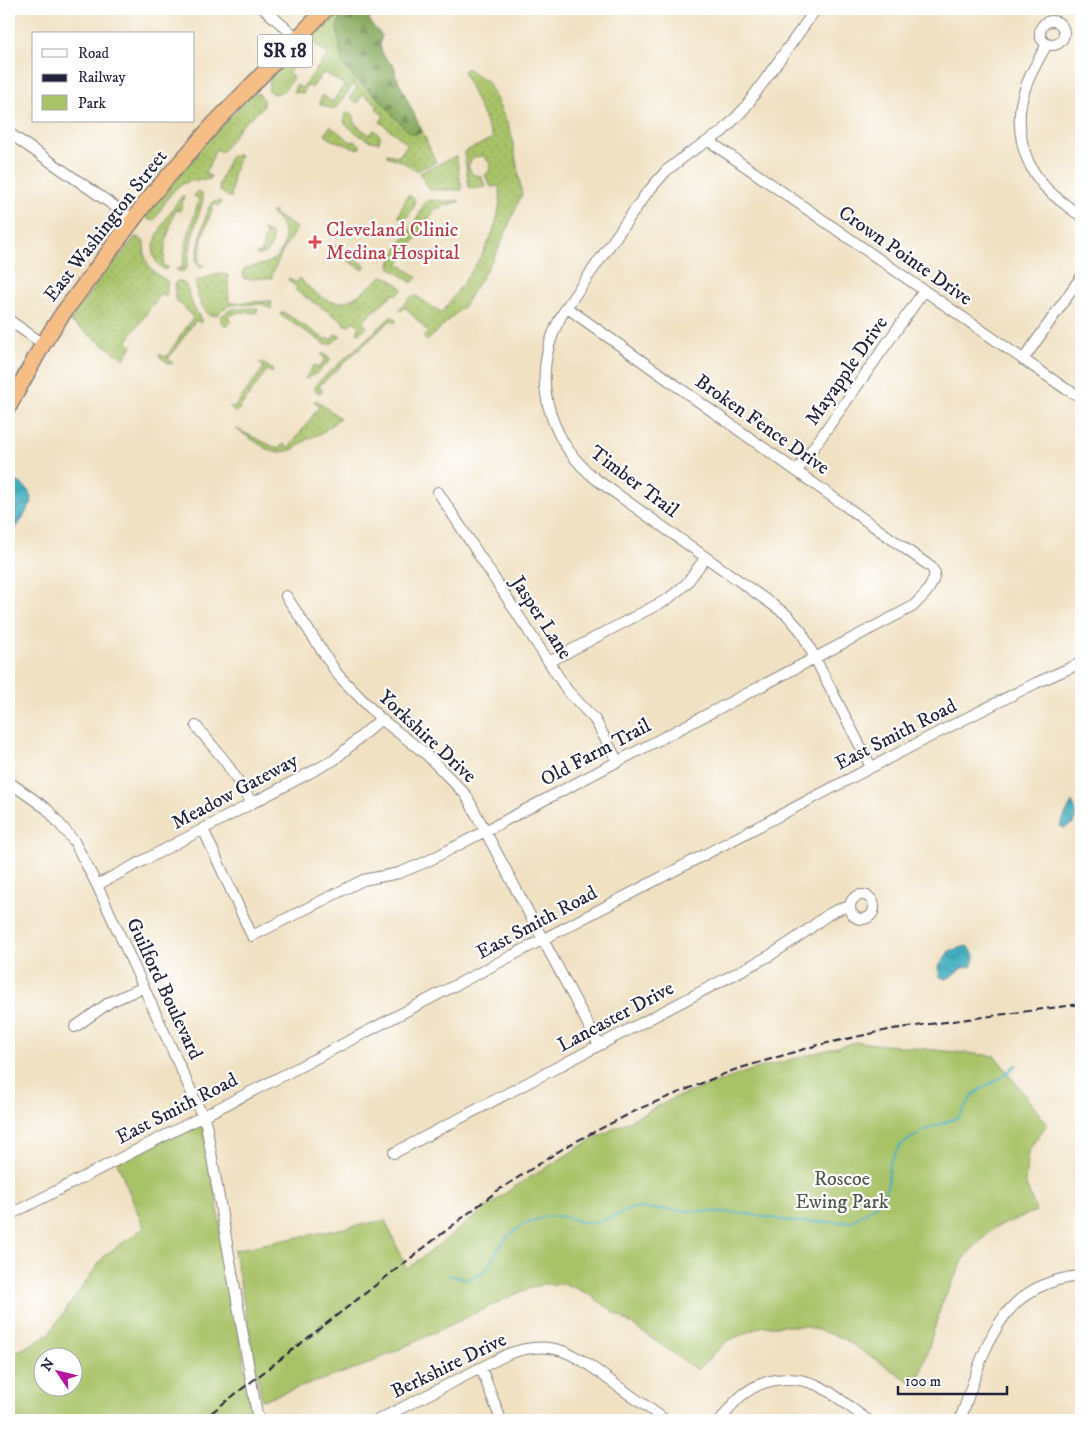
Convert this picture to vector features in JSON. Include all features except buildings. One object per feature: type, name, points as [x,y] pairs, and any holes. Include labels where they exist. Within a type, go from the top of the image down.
[{"type":"highway","name":"East Washington Street","points":[[9,406],[43,344],[133,219],[176,166],[215,123],[326,9]]},
{"type":"street","points":[[264,9],[297,38]]},
{"type":"street","name":"Timber Trail","points":[[816,9],[733,122],[709,141],[677,161],[656,181],[566,307],[552,334],[545,364],[546,396],[549,411],[560,438],[577,462],[588,473],[787,615],[801,632],[871,768]]},
{"type":"street","points":[[1047,44],[1030,76],[1022,100],[1020,128],[1022,141],[1028,161],[1038,179],[1056,198],[1081,216]]},
{"type":"street","points":[[9,133],[133,219]]},
{"type":"street","name":"Crown Pointe Drive","points":[[709,141],[1023,360],[1081,397]]},
{"type":"street","points":[[1023,360],[1081,277]]},
{"type":"street","name":"Mayapple Drive","points":[[797,471],[924,291]]},
{"type":"street","name":"Broken Fence Drive","points":[[566,307],[931,567],[935,573]]},
{"type":"street","points":[[9,320],[43,344]]},
{"type":"street","name":"Jasper Lane","points":[[438,492],[567,690],[595,720],[618,762]]},
{"type":"street","points":[[549,662],[668,599],[686,584],[706,557]]},
{"type":"street","name":"Old Farm Trail","points":[[203,829],[252,936],[363,880],[406,870],[426,862],[912,606],[931,587],[935,573]]},
{"type":"street","name":"Yorkshire Drive","points":[[286,596],[338,675],[381,719],[426,754],[466,794],[599,1045]]},
{"type":"street","name":"East Smith Road","points":[[9,1215],[1036,683],[1081,663]]},
{"type":"street","name":"Meadow Gateway","points":[[97,885],[334,760],[381,719]]},
{"type":"street","points":[[196,726],[225,761],[252,803]]},
{"type":"street","name":"Guilford Boulevard","points":[[9,782],[47,810],[74,841],[97,885],[203,1116],[207,1128],[258,1420]]},
{"type":"street","name":"Lancaster Drive","points":[[394,1153],[769,956],[799,937],[825,916],[840,909],[850,907]]},
{"type":"street","points":[[75,1027],[110,1002],[144,987]]},
{"type":"street","points":[[960,1420],[988,1344],[1001,1319],[1030,1292],[1056,1280],[1081,1276]]},
{"type":"street","name":"Berkshire Drive","points":[[380,1420],[518,1350],[543,1347],[557,1349],[582,1359],[665,1420]]},
{"type":"street","points":[[481,1368],[501,1420]]},
{"type":"street","points":[[721,1420],[734,1402],[752,1388],[767,1382],[785,1379],[802,1380],[818,1386],[868,1420]]},
{"type":"green space","points":[[335,9],[342,9],[344,12],[337,26],[350,74],[383,102],[415,134],[422,131],[436,162],[416,171],[403,162],[387,156],[387,154],[399,156],[408,144],[380,122],[384,116],[376,109],[378,105],[363,94],[357,103],[349,98],[357,88],[353,85],[338,106],[332,109],[320,104],[320,100],[323,95],[332,102],[344,85],[326,73],[321,75],[312,88],[307,85],[303,93],[294,92],[296,85],[302,88],[328,55],[313,42],[288,73],[293,77],[285,89],[277,94],[273,94],[268,90],[271,74]]},
{"type":"green space","points":[[342,9],[367,9],[368,17],[372,24],[382,35],[380,45],[382,53],[395,67],[395,74],[422,131],[415,134],[410,133],[381,100],[350,74],[344,66],[337,26],[344,12]]},
{"type":"green space","points":[[467,68],[489,83],[511,132],[522,194],[497,252],[464,306],[427,341],[423,337],[428,332],[405,307],[400,311],[400,308],[411,297],[416,296],[442,313],[473,269],[491,237],[500,203],[499,186],[491,187],[485,175],[489,171],[490,164],[484,156],[473,157],[468,166],[473,175],[481,176],[486,187],[471,189],[469,187],[464,152],[493,138],[463,71]]},
{"type":"green space","points":[[254,93],[259,94],[263,98],[263,107],[240,127],[222,152],[216,149],[205,174],[211,176],[210,179],[184,183],[173,191],[154,220],[149,220],[146,216],[143,216],[182,166]]},
{"type":"green space","points":[[351,113],[354,116],[355,124],[370,135],[374,130],[379,134],[379,142],[365,139],[345,124],[344,117],[346,114]]},
{"type":"green space","points":[[330,126],[351,142],[355,141],[360,145],[360,148],[358,149],[332,140],[325,135]]},
{"type":"green space","points":[[239,154],[233,175],[231,198],[220,191],[219,184],[230,157]]},
{"type":"green space","points":[[456,156],[462,190],[430,190],[419,173]]},
{"type":"green space","points":[[197,191],[202,194],[203,200],[193,234],[187,267],[179,272],[176,269],[182,268],[187,240],[199,199],[194,196]]},
{"type":"green space","points":[[408,195],[415,199],[414,207],[407,217],[402,219],[398,216]]},
{"type":"green space","points":[[182,196],[184,198],[180,211],[175,210],[166,241],[163,266],[168,267],[165,270],[155,259],[153,254],[154,245],[164,222]]},
{"type":"green space","points":[[429,200],[460,201],[435,209],[399,264],[417,277],[412,283],[391,268],[390,264],[393,256],[417,219],[424,203]]},
{"type":"green space","points":[[220,201],[219,206],[214,204],[203,235],[198,264],[204,265],[200,268],[196,261],[204,222],[212,203]]},
{"type":"green space","points":[[274,211],[274,214],[297,228],[285,247],[272,274],[272,278],[244,279],[244,269],[268,263],[281,251],[284,244],[283,231],[281,224],[271,214]]},
{"type":"green space","points":[[262,230],[271,233],[273,242],[268,252],[258,256],[256,254],[261,253],[266,233]]},
{"type":"green space","points":[[135,237],[144,242],[145,258],[149,266],[155,273],[167,281],[167,294],[165,296],[161,293],[127,341],[132,346],[124,359],[70,321],[106,269],[122,254]]},
{"type":"green space","points":[[336,245],[364,265],[363,270],[341,256],[343,253],[335,247]]},
{"type":"green space","points":[[220,274],[228,275],[229,303],[272,301],[271,309],[263,304],[231,305],[224,308],[217,315],[209,315],[199,300],[196,282],[197,280]]},
{"type":"green space","points":[[382,276],[389,278],[401,287],[402,290],[397,295],[393,294],[362,322],[367,327],[359,333],[357,332],[360,326],[353,321],[349,326],[343,324],[344,322],[295,290],[297,288],[288,280],[289,278],[296,283],[299,278],[311,290],[322,297],[341,302],[359,294]]},
{"type":"green space","points":[[177,281],[181,281],[186,285],[193,306],[202,321],[200,323],[196,320],[168,359],[173,363],[170,364],[161,358],[159,354],[166,357],[193,318],[175,300],[175,284]]},
{"type":"green space","points":[[231,309],[258,309],[256,313],[241,312],[231,315],[228,317],[231,322],[227,326],[221,322],[221,316]]},
{"type":"green space","points":[[282,311],[326,340],[328,338],[331,340],[335,334],[341,336],[331,344],[325,344],[280,315]]},
{"type":"green space","points":[[392,316],[396,320],[395,323],[391,320],[319,386],[322,392],[319,393],[314,389],[315,385]]},
{"type":"green space","points":[[321,354],[330,358],[330,361],[314,375],[305,379],[314,365],[319,368],[325,359]]},
{"type":"green space","points":[[259,363],[263,363],[272,369],[273,373],[267,370],[236,413],[230,406],[234,408],[264,367]]},
{"type":"green space","points":[[314,401],[317,401],[340,418],[322,433],[308,439],[292,450],[270,451],[236,429],[279,449],[283,444],[289,448],[319,407]]},
{"type":"green space","name":"Roscoe Ewing Park","points":[[856,1042],[995,1056],[1047,1124],[1028,1151],[1025,1182],[1036,1211],[994,1228],[966,1255],[942,1303],[917,1386],[842,1338],[805,1326],[763,1326],[727,1341],[697,1370],[587,1293],[565,1284],[542,1284],[520,1292],[366,1365],[262,1400],[234,1250],[385,1220],[407,1269],[511,1189],[588,1142],[674,1098],[752,1070]]},
{"type":"green space","points":[[202,1119],[254,1420],[9,1420],[9,1356],[48,1335],[105,1255],[144,1228],[117,1162]]},
{"type":"water","points":[[14,481],[26,488],[32,502],[20,522],[9,534],[9,482]]},
{"type":"water","points":[[1072,802],[1076,817],[1074,823],[1064,828],[1060,826]]},
{"type":"water","points":[[966,946],[970,948],[975,957],[972,966],[963,968],[947,979],[940,977],[938,968],[949,951]]},
{"type":"waterway","points":[[449,1275],[465,1279],[480,1275],[489,1266],[507,1237],[524,1224],[543,1217],[561,1216],[585,1223],[600,1222],[633,1208],[741,1213],[795,1222],[851,1222],[874,1207],[884,1196],[888,1183],[889,1164],[900,1145],[925,1130],[959,1117],[973,1095],[998,1080],[1016,1065]]},
{"type":"railway","points":[[202,1420],[497,1191],[567,1146],[641,1108],[734,1070],[818,1045],[893,1029],[1081,1004]]},
{"type":"place","name":"Cleveland Clinic Medina Hospital","points":[[315,242]]}]
